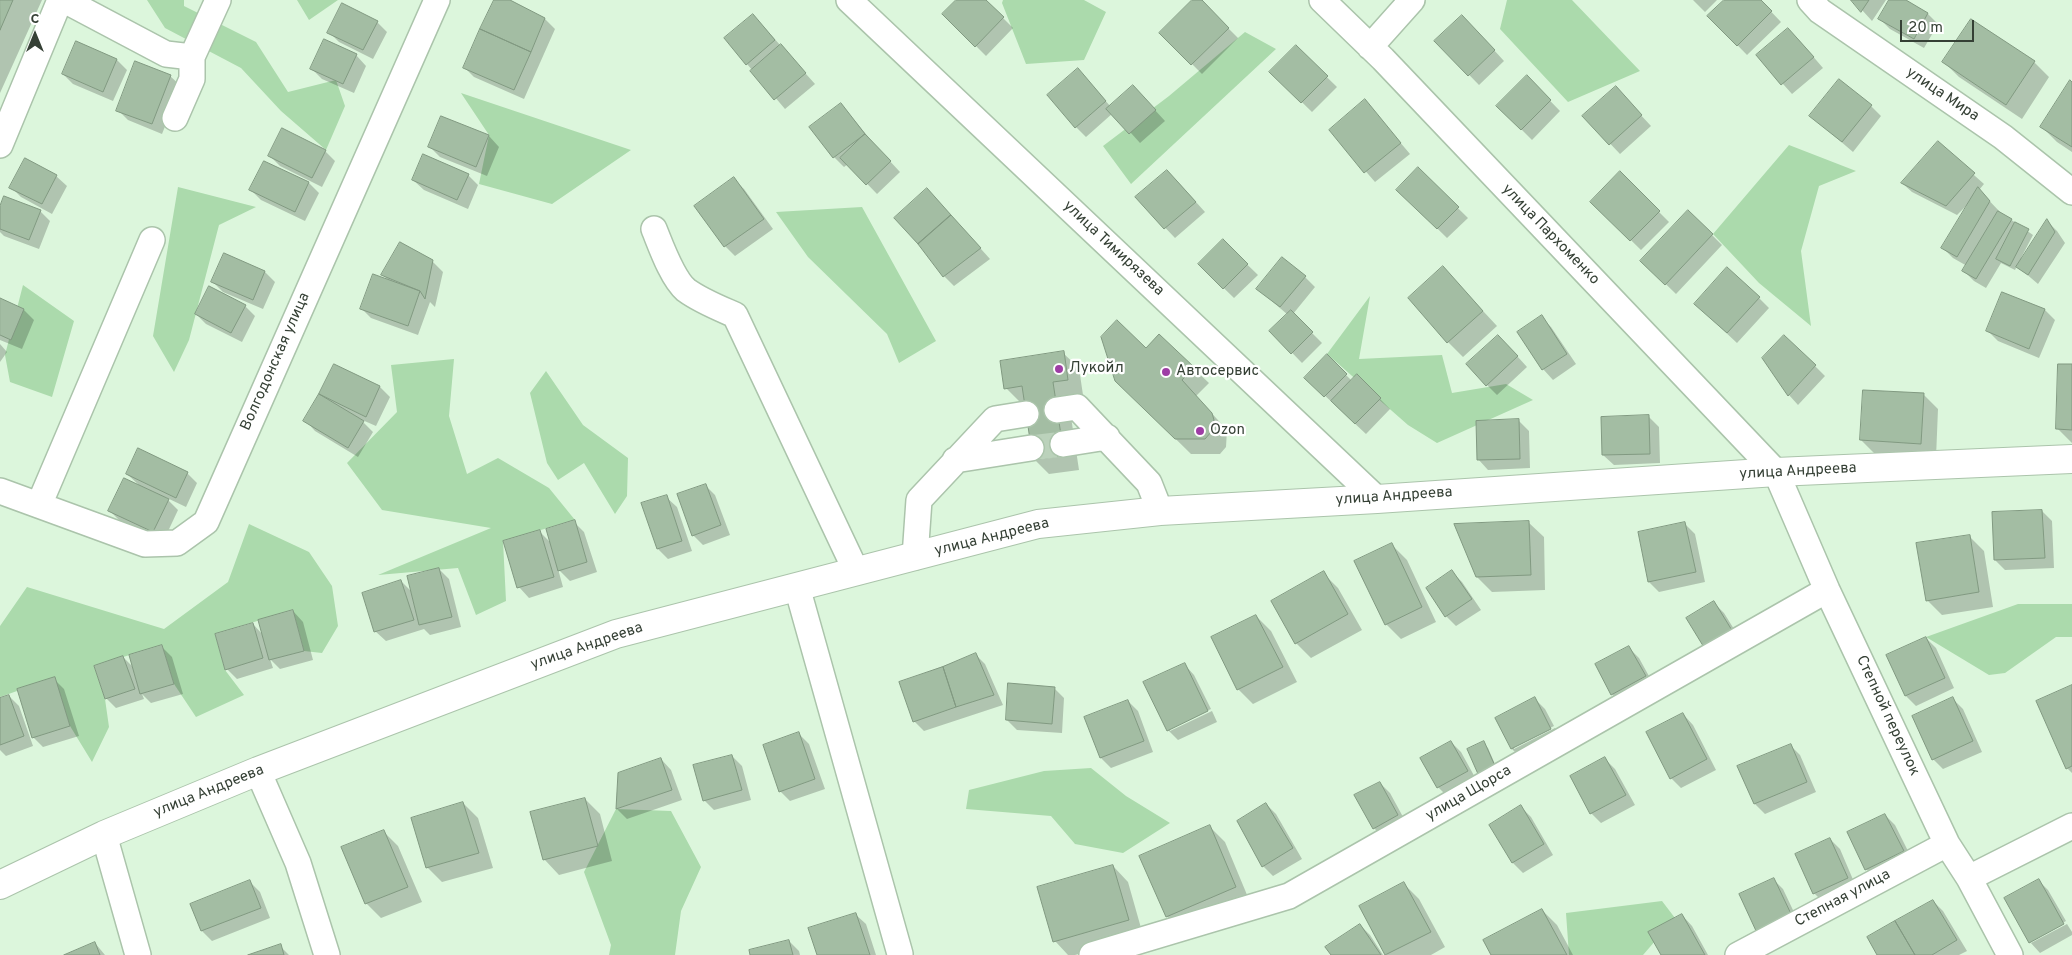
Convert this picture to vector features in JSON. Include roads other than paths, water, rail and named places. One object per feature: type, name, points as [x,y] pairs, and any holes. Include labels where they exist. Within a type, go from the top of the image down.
[{"type":"main road","name":"улица Андреева","points":[[0,885],[104,834],[258,771],[616,634],[1038,524],[1160,511],[1377,499],[1776,472],[2072,459]]},
{"type":"street","points":[[0,144],[60,0]]},
{"type":"street","points":[[64,0],[166,54],[192,57]]},
{"type":"street","points":[[175,118],[192,79],[192,57],[218,0]]},
{"type":"street","name":"Волгодонская улица","points":[[0,491],[146,544],[177,544],[206,522],[437,0]]},
{"type":"street","name":"улица Тимирязева","points":[[850,0],[1377,499]]},
{"type":"street","name":"улица Пархоменко","points":[[1322,0],[1370,46],[1776,472]]},
{"type":"street","points":[[1370,46],[1412,0]]},
{"type":"street","name":"улица Мира","points":[[1810,0],[1820,11],[2003,137],[2072,192]]},
{"type":"street","points":[[654,229],[672,271],[685,289],[735,315],[856,571]]},
{"type":"street","points":[[40,506],[152,240]]},
{"type":"street","points":[[1057,410],[1077,407],[1149,483],[1160,511]]},
{"type":"street","points":[[915,557],[919,500],[995,419],[1026,414]]},
{"type":"street","points":[[1062,444],[1107,437]]},
{"type":"street","points":[[956,460],[1031,448]]},
{"type":"street","name":"Степной переулок","points":[[1776,472],[1828,590],[1947,844],[1969,878],[2010,955]]},
{"type":"street","points":[[796,587],[900,954]]},
{"type":"street","name":"улица Щорса","points":[[1092,955],[1290,896],[1828,590]]},
{"type":"street","points":[[258,771],[298,863],[327,955]]},
{"type":"street","points":[[1969,878],[2072,826]]},
{"type":"street","points":[[104,834],[138,955]]},
{"type":"street","name":"Степная улица","points":[[1738,955],[1947,844]]},
{"type":"tunnel","points":[[1031,448],[1063,444]]},
{"type":"place","name":"Лукойл","points":[[1059,369]]},
{"type":"place","name":"Автосервис","points":[[1166,372]]},
{"type":"place","name":"Ozon","points":[[1200,431]]}]
